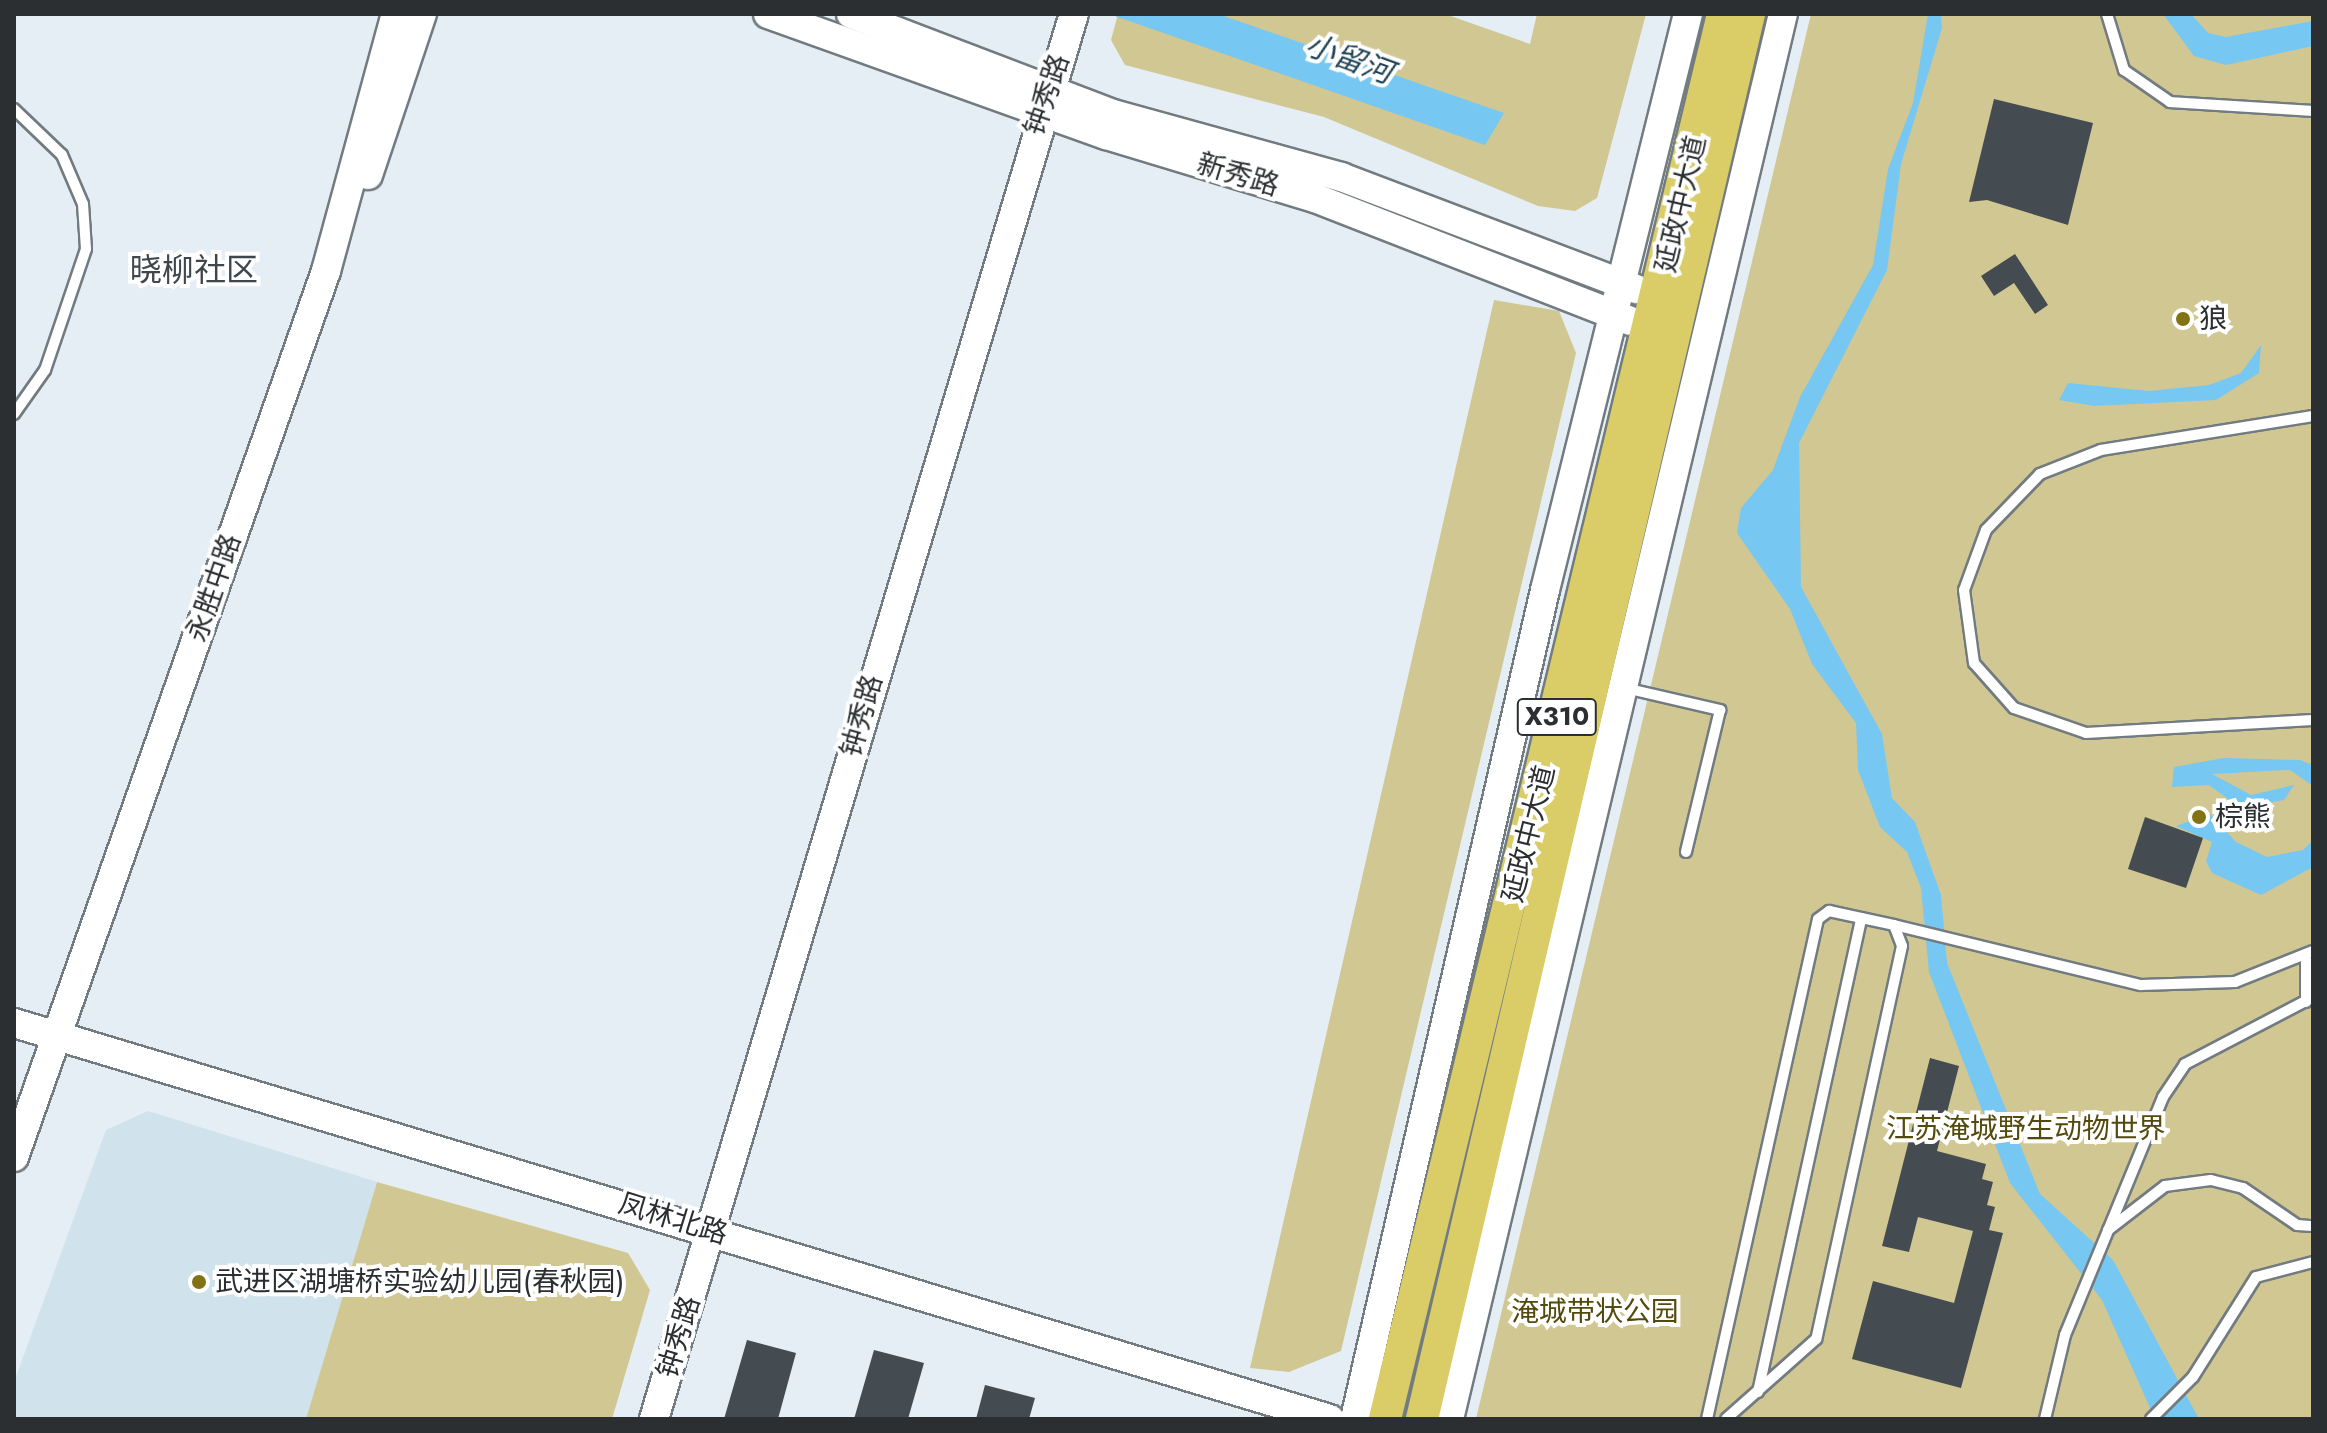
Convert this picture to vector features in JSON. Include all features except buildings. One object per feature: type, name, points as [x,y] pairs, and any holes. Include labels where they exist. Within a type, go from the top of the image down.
[{"type":"main road","name":"延政中大道","points":[[1685,306],[1723,14]]},
{"type":"main road","name":"延政中大道","points":[[1422,1419],[1685,306],[1749,14]]},
{"type":"main road","name":"延政中大道","points":[[1385,1419],[1677,338]]},
{"type":"street","name":"永胜中路","points":[[14,1157],[326,271],[396,14]]},
{"type":"street","points":[[326,271],[381,144],[422,14]]},
{"type":"street","name":"新秀路","points":[[768,14],[1045,98],[1341,177],[1685,306]]},
{"type":"street","name":"新秀路","points":[[851,14],[1045,98],[1677,338]]},
{"type":"street","points":[[1355,1419],[1613,315],[1688,14]]},
{"type":"street","points":[[1685,306],[1783,14]]},
{"type":"street","name":"钟秀路","points":[[654,1419],[1045,98],[1072,18]]},
{"type":"street","points":[[1449,1419],[1624,687],[1677,338]]},
{"type":"street","name":"凤林北路","points":[[14,1023],[1330,1419]]},
{"type":"lane","points":[[2107,14],[2124,70],[2170,102],[2313,111]]},
{"type":"lane","points":[[14,109],[62,155],[83,204],[86,249],[45,370],[14,414]]},
{"type":"lane","points":[[2313,416],[2101,450],[2040,474],[1986,530],[1964,590],[1974,663],[2014,708],[2086,733],[2313,720]]},
{"type":"lane","points":[[1624,687],[1720,710],[1686,852]]},
{"type":"lane","points":[[1707,1419],[1818,919],[1829,911],[2141,985],[2235,982],[2309,955],[2310,999],[2185,1064],[2163,1097],[2065,1335],[2045,1419]]},
{"type":"lane","points":[[1758,1392],[1861,918]]},
{"type":"lane","points":[[1726,1419],[1816,1339],[1902,946],[1894,925]]},
{"type":"lane","points":[[2108,1230],[2165,1186],[2211,1180],[2243,1188],[2272,1214],[2313,1226]]},
{"type":"lane","points":[[2151,1419],[2193,1377],[2256,1277],[2313,1262]]},
{"type":"shaded area","name":"武进区湖塘桥实验幼儿园(春秋园)","points":[[148,1111],[377,1182],[306,1419],[14,1419],[14,1382],[106,1130]]},
{"type":"green space","points":[[1118,14],[1445,14],[1530,44],[1537,14],[1646,14],[1597,198],[1575,211],[1538,206],[1324,117],[1125,65],[1111,40]]},
{"type":"green space","name":"江苏淹城野生动物世界","points":[[1811,14],[2313,14],[2313,1419],[1476,1419]]},
{"type":"green space","points":[[1494,300],[1559,311],[1576,353],[1341,1351],[1289,1372],[1250,1368]]},
{"type":"green space","points":[[377,1182],[628,1253],[650,1290],[612,1419],[306,1419]]},
{"type":"water","points":[[1109,14],[1218,14],[1504,113],[1485,145]]},
{"type":"water","points":[[1928,14],[1941,14],[1942,28],[1901,164],[1887,270],[1799,443],[1801,587],[1882,734],[1892,798],[1915,822],[1941,895],[1947,963],[2040,1194],[2113,1260],[2199,1419],[2155,1419],[2102,1300],[2010,1183],[1929,972],[1921,888],[1907,852],[1880,827],[1858,770],[1856,723],[1812,664],[1790,609],[1737,533],[1741,508],[1773,470],[1800,397],[1873,265],[1888,169],[1913,103]]},
{"type":"water","points":[[2163,14],[2191,14],[2208,33],[2226,37],[2313,21],[2313,46],[2226,65],[2194,56]]},
{"type":"water","points":[[2261,345],[2259,373],[2216,400],[2094,406],[2059,400],[2068,383],[2149,391],[2209,385],[2241,373]]},
{"type":"water","points":[[2224,758],[2300,760],[2313,765],[2313,786],[2290,770],[2212,774],[2251,795],[2294,785],[2284,800],[2257,805],[2236,805],[2209,785],[2172,787],[2174,767]]},
{"type":"water","points":[[2210,814],[2236,842],[2267,857],[2303,850],[2313,840],[2313,867],[2261,895],[2212,873],[2206,861],[2212,842],[2176,826]]},
{"type":"place","name":"狼","points":[[2183,319]]},
{"type":"place","name":"棕熊","points":[[2199,817]]},
{"type":"place","name":"武进区湖塘桥实验幼儿园(春秋园)","points":[[199,1282]]},
{"type":"district","name":"晓柳社区","points":[[194,270]]},
{"type":"water label","name":"小留河","points":[[1349,59]]},
{"type":"park label","name":"淹城带状公园","points":[[1595,1312]]}]
